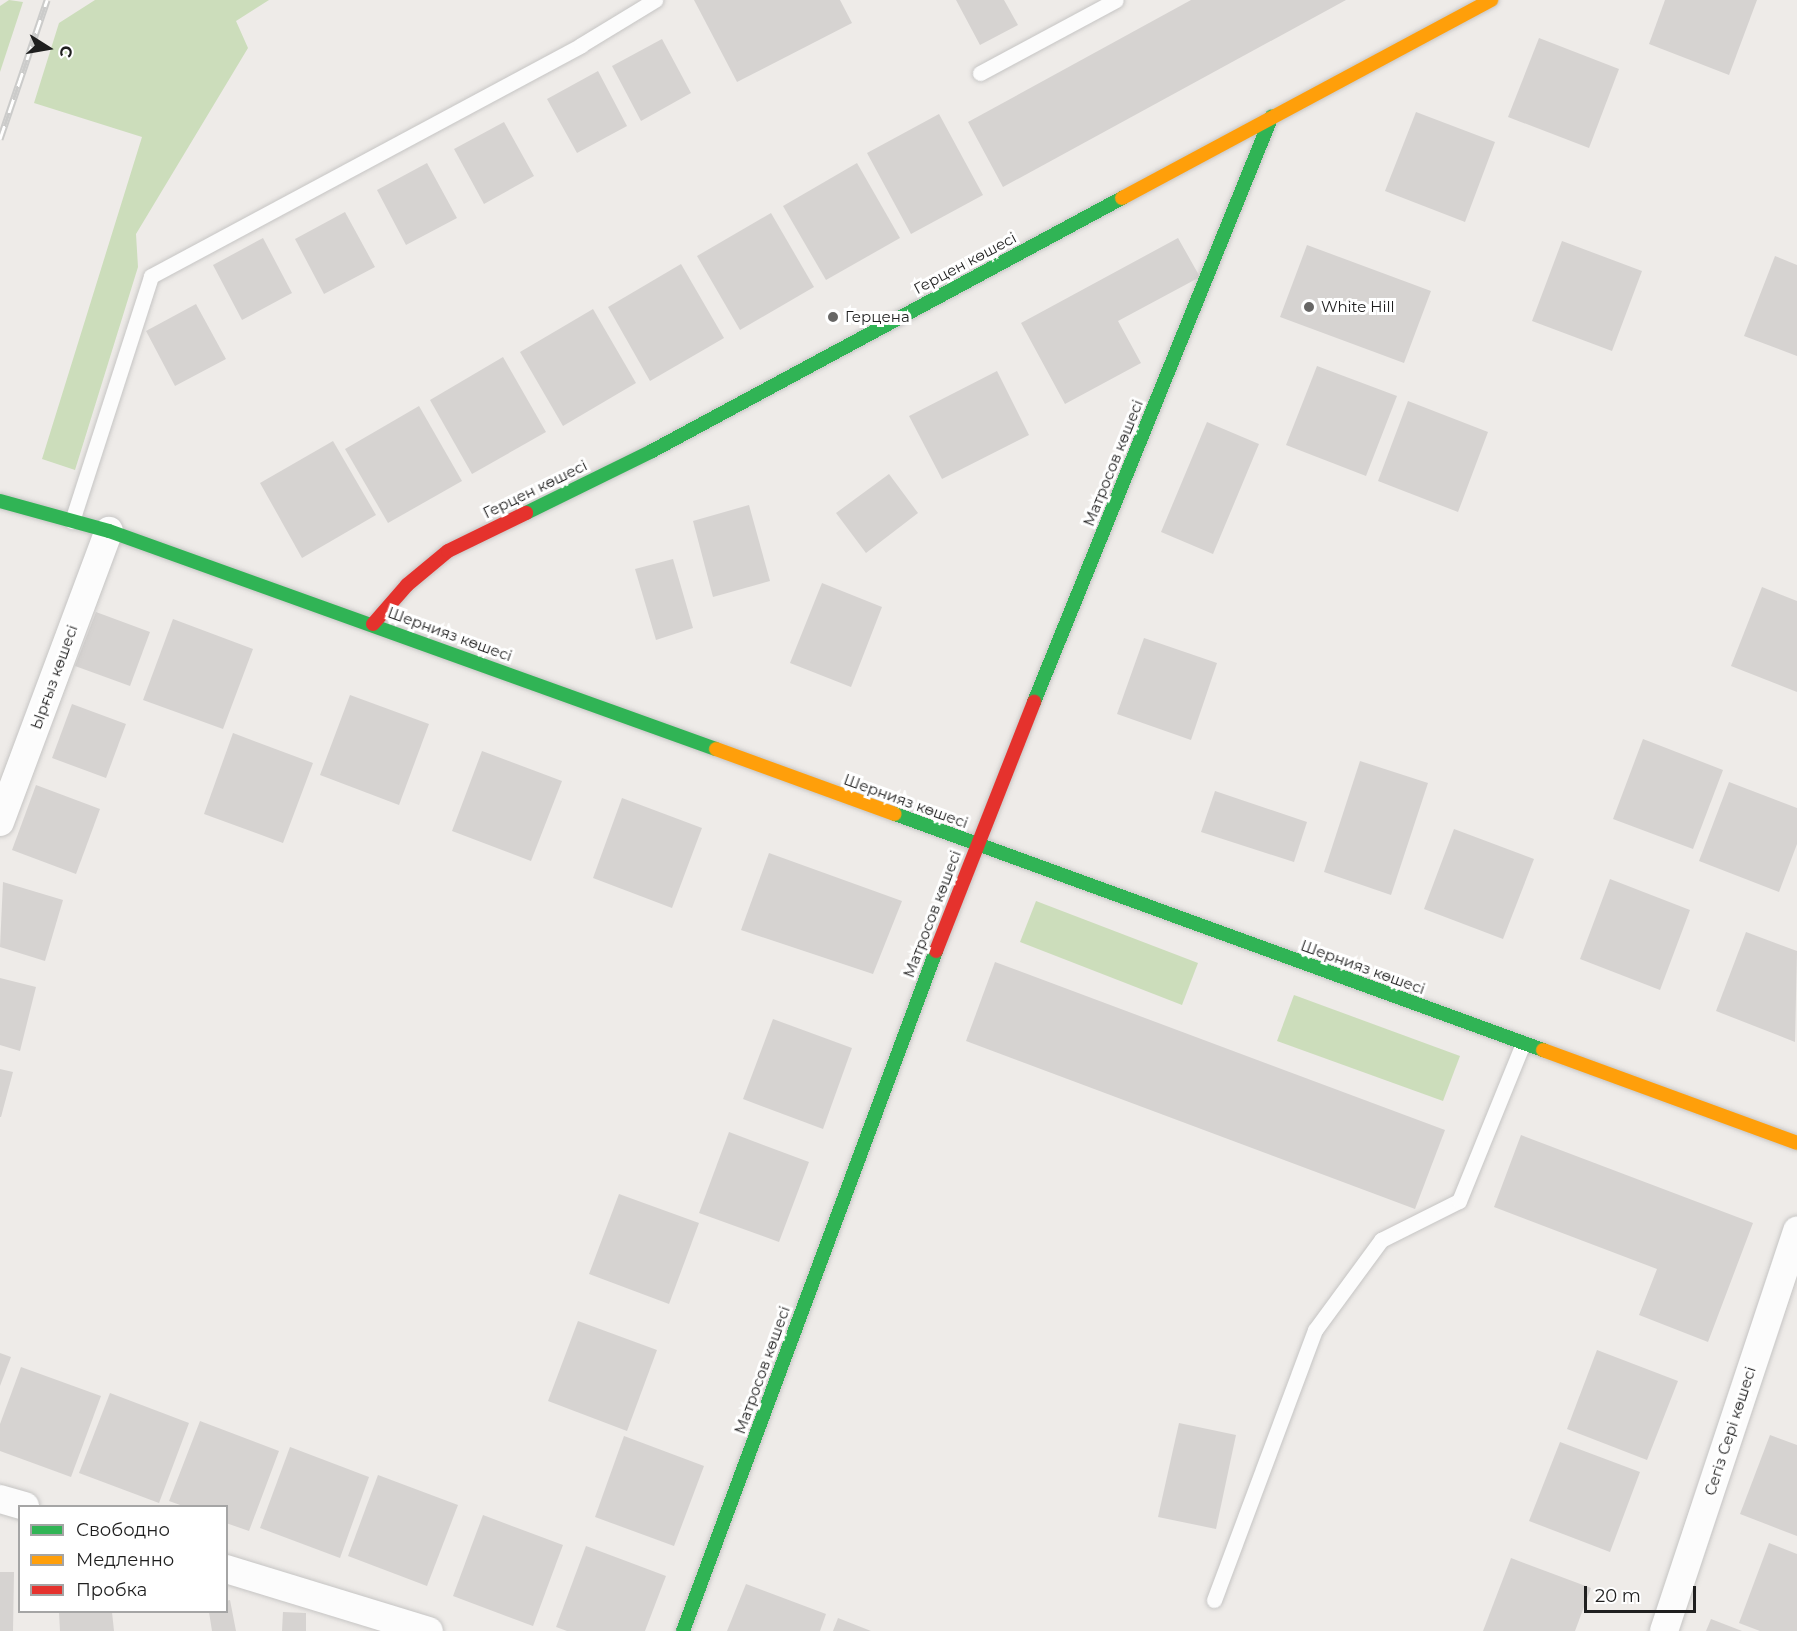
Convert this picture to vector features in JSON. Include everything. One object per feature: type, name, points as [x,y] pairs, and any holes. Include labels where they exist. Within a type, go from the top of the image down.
[{"type":"street","name":"Герцен көшесі","points":[[373,624],[407,585],[448,551],[652,451],[1491,0]]},
{"type":"street","name":"Матросов көшесі","points":[[682,1631],[976,844],[1272,116]]},
{"type":"street","name":"Шернияз көшесі","points":[[0,501],[108,531],[373,624],[1797,1143]]},
{"type":"street","name":"Ырғыз көшесі","points":[[0,822],[108,531]]},
{"type":"street","name":"Сегіз Сері көшесі","points":[[1664,1631],[1797,1231]]},
{"type":"street","points":[[0,1499],[21,1505]]},
{"type":"street","points":[[228,1570],[429,1631]]},
{"type":"lane","points":[[72,521],[151,276],[581,45],[655,0]]},
{"type":"lane","points":[[980,73],[1112,1]]},
{"type":"lane","points":[[1214,1600],[1315,1330],[1381,1240],[1459,1201],[1523,1043]]},
{"type":"green space","points":[[9,0],[23,2],[0,72],[0,6]]},
{"type":"green space","points":[[95,0],[269,0],[236,21],[248,48],[136,234],[138,267],[75,470],[42,459],[142,137],[34,103],[59,23]]},
{"type":"green space","points":[[1036,901],[1198,963],[1182,1005],[1020,942]]},
{"type":"green space","points":[[1294,995],[1460,1056],[1443,1101],[1277,1041]]},
{"type":"building","points":[[694,0],[840,0],[852,23],[737,82]]},
{"type":"building","points":[[956,0],[1004,0],[1018,25],[980,45]]},
{"type":"building","points":[[1191,0],[1346,0],[1003,187],[968,122]]},
{"type":"building","points":[[1665,0],[1757,0],[1729,75],[1649,44]]},
{"type":"building","points":[[1539,38],[1619,69],[1589,148],[1508,117]]},
{"type":"building","points":[[662,39],[691,93],[641,121],[612,66]]},
{"type":"building","points":[[598,71],[627,126],[577,153],[547,99]]},
{"type":"building","points":[[1416,112],[1495,142],[1465,222],[1385,191]]},
{"type":"building","points":[[939,114],[983,195],[911,234],[867,153]]},
{"type":"building","points":[[504,122],[534,176],[484,204],[454,149]]},
{"type":"building","points":[[427,163],[457,218],[406,245],[377,190]]},
{"type":"building","points":[[857,163],[900,238],[826,280],[783,206]]},
{"type":"building","points":[[345,212],[375,267],[324,294],[295,239]]},
{"type":"building","points":[[771,213],[814,287],[740,330],[697,256]]},
{"type":"building","points":[[263,238],[292,293],[242,320],[213,265]]},
{"type":"building","points":[[1178,238],[1200,277],[1118,321],[1141,363],[1065,404],[1021,323]]},
{"type":"building","points":[[1562,241],[1642,271],[1612,351],[1532,321]]},
{"type":"building","points":[[1307,245],[1431,291],[1404,363],[1280,317]]},
{"type":"building","points":[[1775,256],[1797,265],[1797,356],[1744,336]]},
{"type":"building","points":[[681,264],[724,338],[650,381],[608,307]]},
{"type":"building","points":[[196,304],[226,359],[175,386],[146,331]]},
{"type":"building","points":[[593,309],[636,383],[563,426],[520,352]]},
{"type":"building","points":[[503,357],[546,432],[472,474],[430,400]]},
{"type":"building","points":[[1317,366],[1397,396],[1366,476],[1286,445]]},
{"type":"building","points":[[997,371],[1029,435],[942,479],[909,416]]},
{"type":"building","points":[[1408,401],[1488,432],[1458,512],[1378,481]]},
{"type":"building","points":[[419,406],[462,481],[388,523],[345,449]]},
{"type":"building","points":[[1207,422],[1259,444],[1213,554],[1161,532]]},
{"type":"building","points":[[333,441],[376,515],[302,558],[260,483]]},
{"type":"building","points":[[889,474],[918,513],[866,553],[836,513]]},
{"type":"building","points":[[749,505],[770,581],[713,597],[693,521]]},
{"type":"building","points":[[673,559],[693,628],[656,640],[635,569]]},
{"type":"building","points":[[822,583],[882,607],[851,687],[790,663]]},
{"type":"building","points":[[1762,587],[1797,601],[1797,692],[1731,666]]},
{"type":"building","points":[[96,612],[150,632],[130,686],[75,666]]},
{"type":"building","points":[[173,619],[253,649],[223,729],[143,700]]},
{"type":"building","points":[[1144,638],[1217,663],[1191,740],[1117,714]]},
{"type":"building","points":[[350,695],[429,724],[399,805],[320,775]]},
{"type":"building","points":[[72,704],[126,724],[106,778],[52,758]]},
{"type":"building","points":[[233,733],[313,763],[283,843],[204,814]]},
{"type":"building","points":[[1643,739],[1723,770],[1693,849],[1613,819]]},
{"type":"building","points":[[482,751],[562,781],[531,861],[452,831]]},
{"type":"building","points":[[1360,761],[1428,783],[1391,895],[1324,872]]},
{"type":"building","points":[[1729,782],[1797,808],[1797,844],[1779,892],[1699,861]]},
{"type":"building","points":[[36,785],[100,809],[76,874],[12,850]]},
{"type":"building","points":[[1215,791],[1307,822],[1294,862],[1201,832]]},
{"type":"building","points":[[622,798],[702,828],[672,908],[593,878]]},
{"type":"building","points":[[1454,829],[1534,859],[1503,939],[1424,909]]},
{"type":"building","points":[[769,853],[902,901],[873,974],[741,930]]},
{"type":"building","points":[[1610,879],[1690,910],[1660,990],[1580,959]]},
{"type":"building","points":[[3,882],[63,900],[45,961],[0,947]]},
{"type":"building","points":[[1746,932],[1797,951],[1795,1042],[1716,1011]]},
{"type":"building","points":[[995,962],[1445,1130],[1415,1209],[966,1041]]},
{"type":"building","points":[[0,978],[36,987],[20,1051],[0,1045]]},
{"type":"building","points":[[773,1019],[852,1048],[823,1129],[743,1099]]},
{"type":"building","points":[[0,1069],[13,1072],[1,1117],[0,1117]]},
{"type":"building","points":[[729,1132],[809,1162],[779,1242],[699,1213]]},
{"type":"building","points":[[1521,1135],[1753,1223],[1708,1342],[1639,1315],[1657,1269],[1494,1207]]},
{"type":"building","points":[[619,1194],[699,1223],[669,1304],[589,1274]]},
{"type":"building","points":[[578,1321],[657,1350],[627,1431],[548,1401]]},
{"type":"building","points":[[1597,1350],[1678,1381],[1647,1460],[1567,1429]]},
{"type":"building","points":[[0,1353],[11,1357],[0,1386]]},
{"type":"building","points":[[21,1367],[101,1396],[71,1477],[0,1451],[0,1424]]},
{"type":"building","points":[[110,1393],[189,1423],[159,1503],[79,1473]]},
{"type":"building","points":[[200,1421],[279,1451],[249,1531],[228,1524],[228,1505],[180,1505],[169,1501]]},
{"type":"building","points":[[1179,1423],[1236,1435],[1216,1529],[1158,1517]]},
{"type":"building","points":[[1770,1435],[1797,1445],[1797,1536],[1740,1514]]},
{"type":"building","points":[[624,1436],[704,1466],[674,1546],[595,1517]]},
{"type":"building","points":[[1560,1442],[1640,1472],[1610,1552],[1529,1521]]},
{"type":"building","points":[[290,1447],[369,1477],[340,1558],[260,1528]]},
{"type":"building","points":[[378,1475],[458,1505],[427,1586],[348,1556]]},
{"type":"building","points":[[483,1515],[563,1545],[533,1626],[453,1596]]},
{"type":"building","points":[[1769,1543],[1797,1554],[1797,1631],[1760,1631],[1739,1623]]},
{"type":"building","points":[[586,1546],[666,1576],[645,1631],[567,1631],[556,1627]]},
{"type":"building","points":[[1511,1558],[1591,1588],[1575,1631],[1483,1631]]},
{"type":"building","points":[[0,1572],[14,1572],[13,1631],[0,1631]]},
{"type":"building","points":[[746,1584],[826,1614],[820,1631],[727,1631]]},
{"type":"building","points":[[228,1600],[230,1600],[236,1631],[212,1631],[209,1613],[228,1613]]},
{"type":"building","points":[[283,1612],[306,1613],[306,1631],[282,1631]]},
{"type":"building","points":[[59,1613],[112,1613],[114,1631],[60,1631]]},
{"type":"building","points":[[838,1618],[871,1631],[833,1631]]},
{"type":"building","points":[[1711,1619],[1742,1631],[1706,1631]]},
{"type":"railway","points":[[0,139],[47,0]]},
{"type":"traffic: fast","points":[[1034,702],[1272,116]]},
{"type":"traffic: fast","points":[[526,513],[652,451],[1122,198]]},
{"type":"traffic: fast","points":[[0,501],[109,531],[716,749]]},
{"type":"traffic: fast","points":[[895,814],[1543,1050]]},
{"type":"traffic: fast","points":[[683,1631],[936,951]]},
{"type":"traffic: slow","points":[[1122,198],[1491,0]]},
{"type":"traffic: slow","points":[[716,749],[895,814]]},
{"type":"traffic: slow","points":[[1543,1050],[1797,1143]]},
{"type":"traffic: jam","points":[[373,624],[407,585],[448,551],[526,513]]},
{"type":"traffic: jam","points":[[936,951],[1034,702]]},
{"type":"place","name":"White Hill","points":[[1309,307]]},
{"type":"place","name":"Герцена","points":[[833,317]]}]
